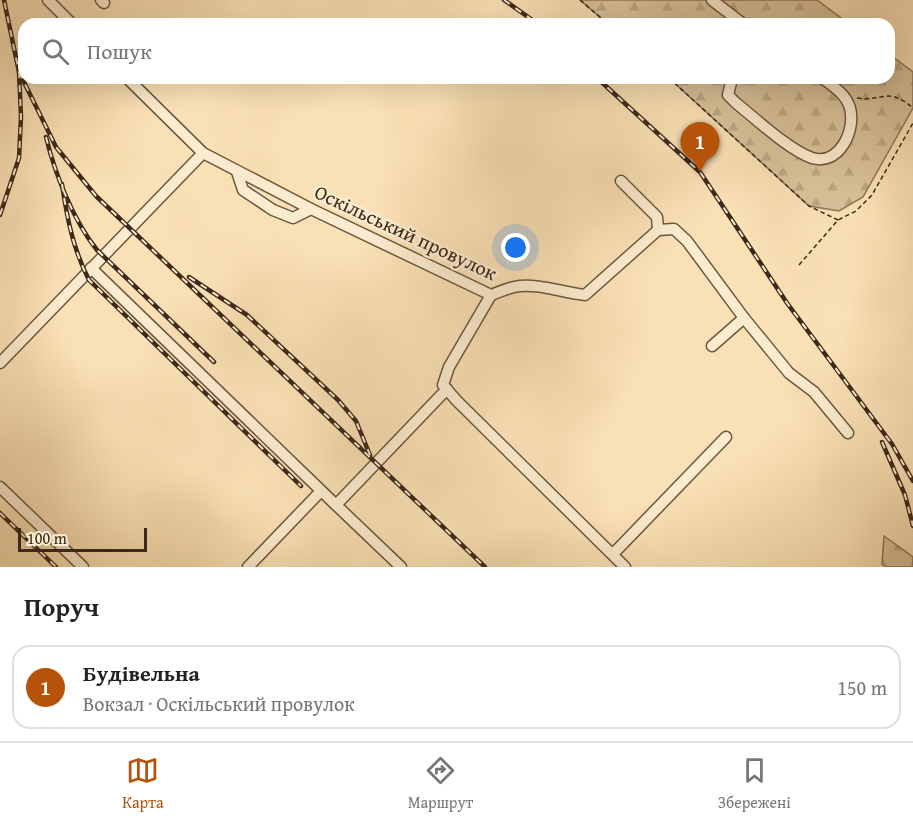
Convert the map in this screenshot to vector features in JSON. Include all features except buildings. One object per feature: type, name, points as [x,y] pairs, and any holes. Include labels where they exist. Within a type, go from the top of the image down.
[{"type":"street","points":[[48,0],[66,18]]},
{"type":"street","points":[[712,0],[735,18]]},
{"type":"street","name":"Оскільський провулок","points":[[133,84],[202,153],[310,209],[491,295],[516,286],[541,287],[585,295],[658,230]]},
{"type":"street","points":[[731,84],[728,95],[736,103],[797,150],[814,159],[833,157],[841,149],[851,120],[850,108],[844,96],[830,84]]},
{"type":"street","points":[[0,363],[202,153]]},
{"type":"street","points":[[237,172],[243,190],[273,210],[293,218],[310,209]]},
{"type":"street","points":[[621,181],[657,217],[658,230],[674,229],[687,241],[744,318],[789,373],[814,392],[848,433]]},
{"type":"street","points":[[91,268],[401,567]]},
{"type":"street","points":[[491,295],[448,368],[443,385],[625,567]]},
{"type":"street","points":[[712,345],[744,318]]},
{"type":"street","points":[[336,505],[447,389]]},
{"type":"street","points":[[613,554],[726,437]]},
{"type":"street","points":[[0,487],[83,567]]},
{"type":"street","points":[[248,567],[321,491]]},
{"type":"path","points":[[580,0],[601,18]]},
{"type":"path","points":[[676,84],[809,206],[838,220]]},
{"type":"path","points":[[844,96],[863,99],[890,95],[901,97],[913,108]]},
{"type":"path","points":[[798,265],[838,220],[856,211],[872,195],[913,123]]},
{"type":"green space","points":[[580,0],[817,0],[841,18],[601,18]]},
{"type":"green space","points":[[895,58],[913,72],[913,108],[863,197],[839,211],[809,206],[676,84],[895,84]]},
{"type":"green space","points":[[884,536],[913,557],[913,567],[885,567],[882,564]]},
{"type":"railway","points":[[4,0],[18,67]]},
{"type":"railway","points":[[504,0],[530,18]]},
{"type":"railway","points":[[0,215],[19,158],[20,84]]},
{"type":"railway","points":[[25,84],[56,147],[96,196],[485,567]]},
{"type":"railway","points":[[604,84],[700,172],[787,303],[892,444],[913,481]]},
{"type":"railway","points":[[46,137],[66,196],[88,238],[97,250],[214,362]]},
{"type":"railway","points":[[62,184],[71,233],[89,280],[301,486]]},
{"type":"railway","points":[[189,277],[247,315],[338,400],[356,421],[370,455]]},
{"type":"railway","points":[[882,442],[905,495],[913,526]]},
{"type":"railway","points":[[0,513],[56,567]]},
{"type":"place","name":"Будівельна","points":[[700,172]]}]
